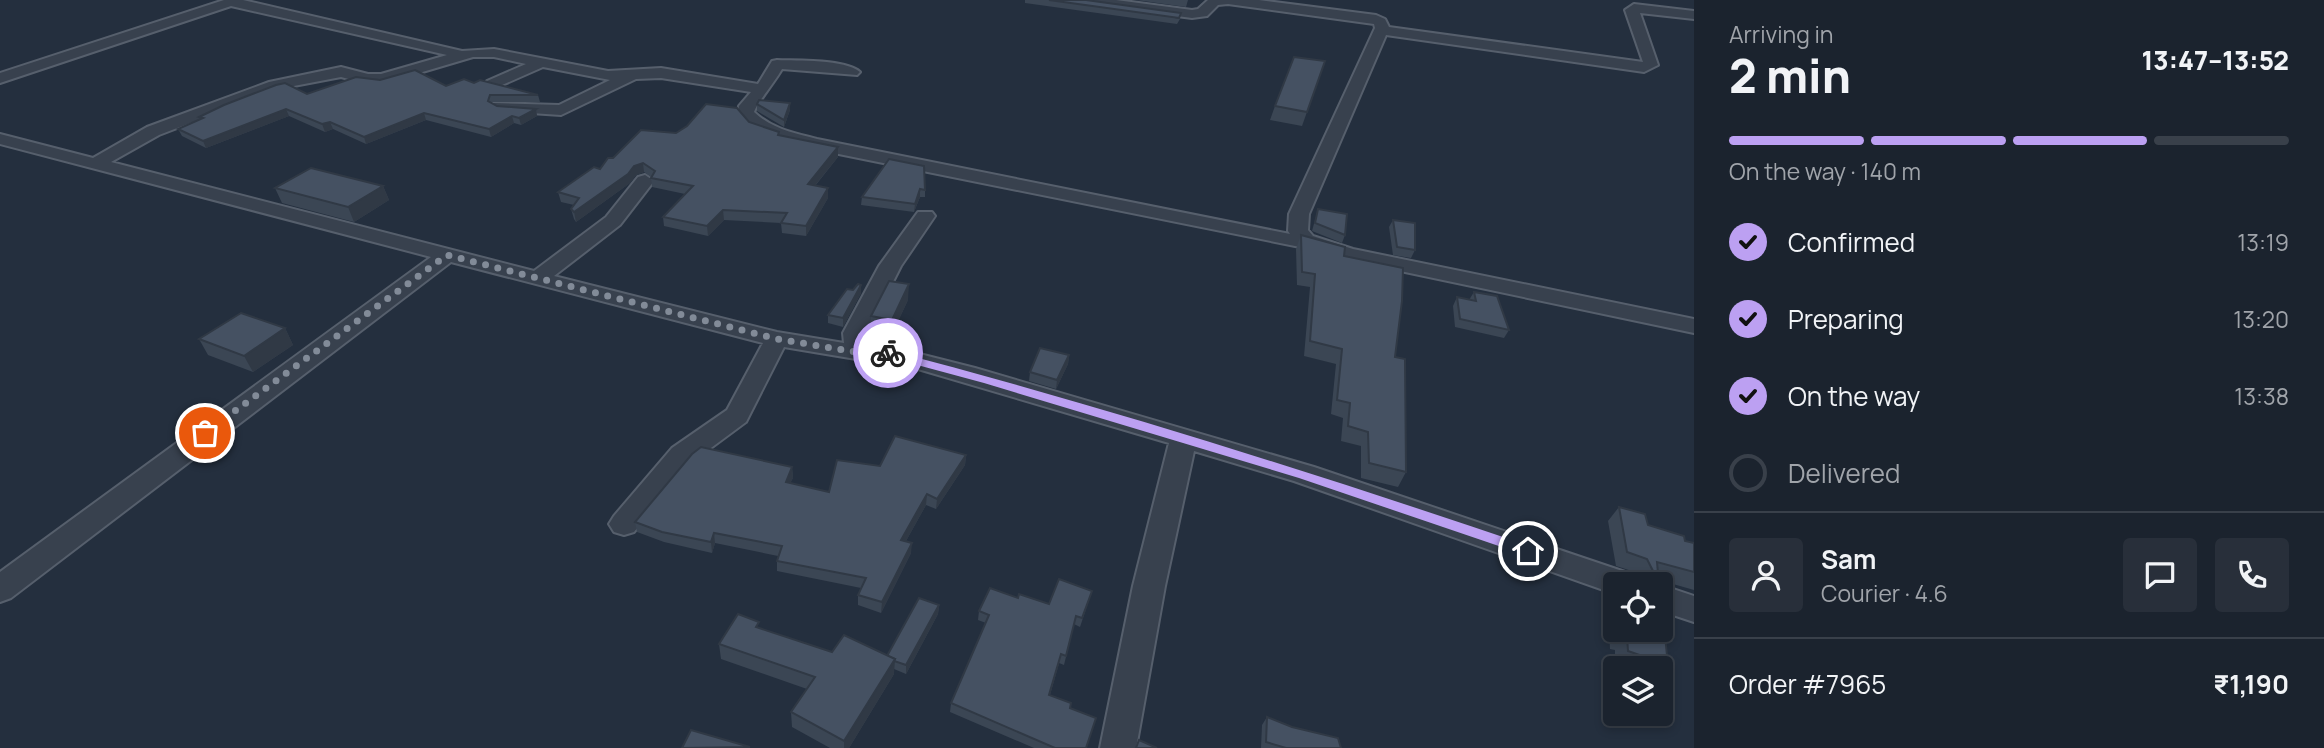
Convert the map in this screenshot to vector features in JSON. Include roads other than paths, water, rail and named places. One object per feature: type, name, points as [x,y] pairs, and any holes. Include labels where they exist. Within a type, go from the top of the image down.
[{"type":"street","points":[[1086,0],[1192,14],[1202,13],[1214,1],[1250,2],[1368,16],[1380,22],[1381,30],[1299,214],[1298,231],[1306,240],[1331,248]]},
{"type":"street","points":[[0,78],[234,1],[456,52],[456,58]]},
{"type":"street","points":[[1381,30],[1649,67],[1650,58],[1631,4],[1694,15]]},
{"type":"street","points":[[97,163],[153,131],[275,85],[341,72],[368,79],[382,79],[472,53],[488,52],[608,76],[661,73],[762,89]]},
{"type":"street","points":[[494,85],[543,62]]},
{"type":"street","points":[[852,72],[829,67],[777,64],[762,89],[747,106],[746,113],[758,125],[794,139],[1331,248],[1694,326]]},
{"type":"street","points":[[500,106],[561,110],[634,75]]},
{"type":"street","points":[[0,139],[777,339],[856,352],[884,352],[966,374],[1304,474],[1603,577]]},
{"type":"street","points":[[537,279],[613,221],[645,181]]},
{"type":"street","points":[[856,352],[855,333],[890,266],[926,216]]},
{"type":"street","points":[[0,589],[447,255]]},
{"type":"street","points":[[624,524],[682,455],[737,416],[777,339]]},
{"type":"street","points":[[1118,748],[1154,562],[1183,439]]},
{"type":"street","points":[[1673,602],[1694,609]]}]
